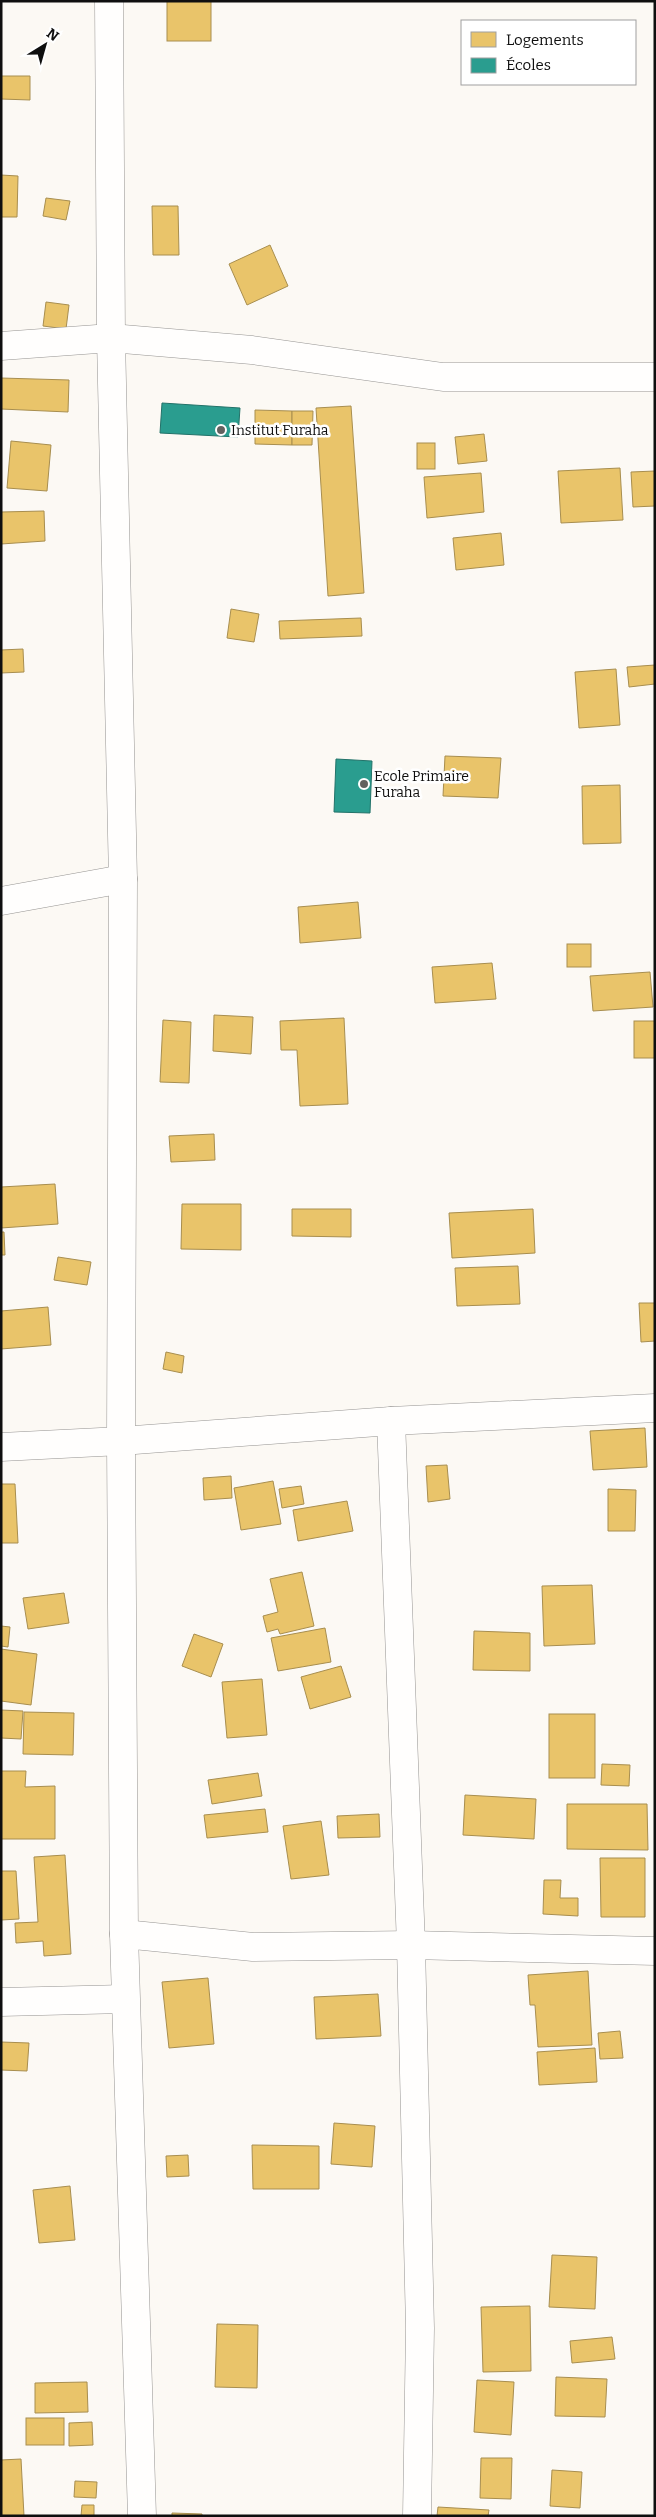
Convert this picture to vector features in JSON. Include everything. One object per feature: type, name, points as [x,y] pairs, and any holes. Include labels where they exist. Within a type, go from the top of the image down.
[{"type":"street","points":[[109,1],[111,338],[123,879],[121,1441],[124,1934],[142,2516]]},
{"type":"street","points":[[1,346],[111,338],[252,350],[443,377],[655,377]]},
{"type":"street","points":[[1,901],[123,879]]},
{"type":"street","points":[[1,1447],[121,1441],[391,1421],[655,1408]]},
{"type":"street","points":[[391,1421],[411,1945],[420,2328],[417,2516]]},
{"type":"street","points":[[124,1934],[253,1947],[411,1945],[655,1951]]},
{"type":"street","points":[[1,2002],[125,1999]]},
{"type":"building: Logements","points":[[167,1],[211,1],[211,41],[167,41]]},
{"type":"building: Logements","points":[[1,76],[30,76],[30,100],[1,99]]},
{"type":"building: Logements","points":[[1,175],[18,176],[17,217],[1,217]]},
{"type":"building: Logements","points":[[46,198],[70,201],[66,220],[43,216]]},
{"type":"building: Logements","points":[[152,206],[178,206],[179,255],[153,255]]},
{"type":"building: Logements","points":[[270,245],[288,286],[247,305],[229,264]]},
{"type":"building: Logements","points":[[46,302],[69,305],[66,329],[43,326]]},
{"type":"building: Logements","points":[[1,378],[69,380],[68,412],[1,409]]},
{"type":"building: Logements","points":[[351,406],[364,593],[328,596],[316,408]]},
{"type":"building: Logements","points":[[255,410],[292,411],[292,445],[255,444]]},
{"type":"building: Logements","points":[[292,411],[313,411],[312,445],[292,445]]},
{"type":"building: Logements","points":[[484,434],[487,461],[458,464],[455,437]]},
{"type":"building: Logements","points":[[11,441],[51,445],[47,491],[7,488]]},
{"type":"building: Logements","points":[[417,443],[435,443],[435,469],[417,469]]},
{"type":"building: Logements","points":[[620,468],[623,520],[561,523],[558,471]]},
{"type":"building: Logements","points":[[655,471],[655,506],[633,507],[631,472]]},
{"type":"building: Logements","points":[[481,473],[484,512],[427,518],[424,477]]},
{"type":"building: Logements","points":[[44,511],[45,541],[1,544],[1,512]]},
{"type":"building: Logements","points":[[501,533],[504,565],[456,570],[453,538]]},
{"type":"building: Logements","points":[[231,609],[259,614],[254,642],[227,638]]},
{"type":"building: Logements","points":[[361,618],[362,636],[280,639],[279,621]]},
{"type":"building: Logements","points":[[23,649],[24,672],[1,673],[1,650]]},
{"type":"building: Logements","points":[[655,665],[655,684],[629,687],[627,667]]},
{"type":"building: Logements","points":[[616,669],[620,725],[579,728],[575,672]]},
{"type":"building: Logements","points":[[445,756],[501,758],[498,798],[443,796]]},
{"type":"building: Logements","points":[[620,785],[621,843],[583,844],[582,786]]},
{"type":"building: Logements","points":[[358,902],[361,938],[300,943],[298,907]]},
{"type":"building: Logements","points":[[567,944],[591,944],[591,967],[567,967]]},
{"type":"building: Logements","points":[[492,963],[496,999],[435,1003],[432,967]]},
{"type":"building: Logements","points":[[650,972],[653,1007],[593,1011],[590,976]]},
{"type":"building: Logements","points":[[214,1015],[253,1017],[251,1054],[213,1051]]},
{"type":"building: Logements","points":[[344,1018],[348,1104],[300,1106],[297,1050],[281,1050],[280,1021]]},
{"type":"building: Logements","points":[[163,1020],[191,1022],[189,1083],[160,1082]]},
{"type":"building: Logements","points":[[634,1021],[655,1021],[655,1058],[634,1058]]},
{"type":"building: Logements","points":[[214,1134],[215,1160],[171,1162],[169,1136]]},
{"type":"building: Logements","points":[[55,1184],[58,1224],[1,1228],[1,1187]]},
{"type":"building: Logements","points":[[182,1204],[241,1204],[241,1250],[181,1249]]},
{"type":"building: Logements","points":[[292,1209],[351,1209],[351,1237],[292,1236]]},
{"type":"building: Logements","points":[[533,1209],[535,1253],[452,1258],[449,1213]]},
{"type":"building: Logements","points":[[1,1232],[4,1232],[5,1255],[1,1255]]},
{"type":"building: Logements","points":[[58,1257],[91,1262],[87,1285],[54,1280]]},
{"type":"building: Logements","points":[[518,1266],[520,1304],[457,1306],[455,1268]]},
{"type":"building: Logements","points":[[639,1303],[655,1303],[655,1341],[641,1342]]},
{"type":"building: Logements","points":[[48,1307],[51,1345],[1,1349],[1,1311]]},
{"type":"building: Logements","points":[[166,1352],[184,1356],[182,1373],[163,1369]]},
{"type":"building: Logements","points":[[645,1428],[647,1467],[593,1470],[590,1431]]},
{"type":"building: Logements","points":[[447,1465],[450,1499],[428,1502],[426,1466]]},
{"type":"building: Logements","points":[[231,1476],[232,1498],[204,1500],[203,1478]]},
{"type":"building: Logements","points":[[273,1481],[281,1524],[241,1530],[234,1488]]},
{"type":"building: Logements","points":[[1,1484],[15,1484],[18,1543],[1,1543]]},
{"type":"building: Logements","points":[[301,1486],[304,1504],[282,1508],[279,1489]]},
{"type":"building: Logements","points":[[608,1489],[636,1490],[635,1531],[608,1531]]},
{"type":"building: Logements","points":[[347,1501],[353,1531],[298,1541],[293,1510]]},
{"type":"building: Logements","points":[[302,1572],[314,1626],[280,1634],[278,1629],[267,1632],[263,1616],[278,1612],[270,1579]]},
{"type":"building: Logements","points":[[592,1585],[595,1644],[544,1646],[542,1586]]},
{"type":"building: Logements","points":[[64,1593],[69,1623],[28,1629],[23,1598]]},
{"type":"building: Logements","points":[[1,1626],[10,1627],[8,1647],[1,1646]]},
{"type":"building: Logements","points":[[325,1628],[331,1662],[278,1671],[271,1638]]},
{"type":"building: Logements","points":[[474,1631],[530,1633],[530,1671],[473,1670]]},
{"type":"building: Logements","points":[[194,1634],[223,1644],[211,1677],[182,1666]]},
{"type":"building: Logements","points":[[1,1649],[37,1654],[31,1705],[1,1701]]},
{"type":"building: Logements","points":[[341,1666],[351,1697],[310,1709],[301,1677]]},
{"type":"building: Logements","points":[[262,1679],[267,1735],[227,1738],[222,1682]]},
{"type":"building: Logements","points":[[1,1710],[23,1711],[21,1739],[1,1738]]},
{"type":"building: Logements","points":[[24,1712],[74,1713],[73,1755],[23,1754]]},
{"type":"building: Logements","points":[[549,1714],[595,1714],[595,1778],[549,1778]]},
{"type":"building: Logements","points":[[602,1764],[630,1765],[629,1786],[601,1785]]},
{"type":"building: Logements","points":[[1,1771],[26,1771],[25,1787],[55,1786],[55,1839],[1,1839]]},
{"type":"building: Logements","points":[[258,1773],[262,1796],[212,1804],[208,1780]]},
{"type":"building: Logements","points":[[465,1795],[536,1799],[534,1839],[463,1835]]},
{"type":"building: Logements","points":[[567,1804],[647,1804],[648,1850],[567,1849]]},
{"type":"building: Logements","points":[[265,1809],[268,1832],[207,1838],[204,1815]]},
{"type":"building: Logements","points":[[379,1814],[380,1837],[338,1838],[337,1816]]},
{"type":"building: Logements","points":[[321,1821],[329,1875],[291,1879],[283,1826]]},
{"type":"building: Logements","points":[[65,1855],[71,1954],[44,1956],[43,1941],[16,1943],[15,1923],[38,1922],[34,1857]]},
{"type":"building: Logements","points":[[600,1858],[645,1858],[645,1917],[601,1917]]},
{"type":"building: Logements","points":[[1,1871],[16,1871],[19,1919],[1,1920]]},
{"type":"building: Logements","points":[[544,1880],[561,1880],[560,1898],[578,1898],[578,1916],[543,1914]]},
{"type":"building: Logements","points":[[588,1971],[592,2045],[538,2047],[535,2005],[530,2005],[528,1975]]},
{"type":"building: Logements","points":[[208,1978],[214,2044],[169,2048],[162,1982]]},
{"type":"building: Logements","points":[[378,1994],[381,2036],[316,2039],[314,1997]]},
{"type":"building: Logements","points":[[620,2031],[623,2058],[600,2059],[598,2033]]},
{"type":"building: Logements","points":[[1,2042],[29,2043],[27,2071],[1,2070]]},
{"type":"building: Logements","points":[[595,2048],[597,2082],[539,2085],[537,2052]]},
{"type":"building: Logements","points":[[334,2123],[375,2126],[372,2167],[331,2164]]},
{"type":"building: Logements","points":[[252,2145],[319,2146],[319,2189],[253,2189]]},
{"type":"building: Logements","points":[[188,2155],[189,2176],[167,2177],[166,2156]]},
{"type":"building: Logements","points":[[70,2186],[75,2240],[39,2243],[33,2190]]},
{"type":"building: Logements","points":[[552,2255],[597,2257],[595,2309],[549,2307]]},
{"type":"building: Logements","points":[[530,2306],[531,2371],[483,2372],[481,2307]]},
{"type":"building: Logements","points":[[217,2324],[258,2325],[257,2388],[215,2387]]},
{"type":"building: Logements","points":[[612,2337],[615,2359],[572,2363],[570,2341]]},
{"type":"building: Logements","points":[[556,2377],[607,2379],[605,2417],[555,2416]]},
{"type":"building: Logements","points":[[477,2380],[514,2382],[511,2435],[474,2432]]},
{"type":"building: Logements","points":[[87,2382],[88,2412],[35,2413],[35,2383]]},
{"type":"building: Logements","points":[[26,2418],[64,2418],[64,2445],[26,2445]]},
{"type":"building: Logements","points":[[92,2422],[93,2445],[69,2446],[69,2423]]},
{"type":"building: Logements","points":[[481,2458],[512,2458],[511,2499],[480,2498]]},
{"type":"building: Logements","points":[[21,2459],[24,2516],[1,2516],[1,2460]]},
{"type":"building: Logements","points":[[552,2470],[582,2472],[580,2508],[550,2506]]},
{"type":"building: Logements","points":[[75,2481],[97,2482],[96,2498],[74,2497]]},
{"type":"building: Logements","points":[[82,2505],[94,2505],[94,2516],[81,2516]]},
{"type":"building: Logements","points":[[438,2507],[489,2510],[488,2516],[437,2516]]},
{"type":"building: Logements","points":[[172,2513],[202,2514],[202,2516],[172,2516]]},
{"type":"building: Écoles","points":[[162,403],[240,408],[238,437],[160,433]]},
{"type":"building: Écoles","points":[[336,759],[372,761],[370,813],[334,812]]},
{"type":"place","name":"Institut Furaha","points":[[221,430]]},
{"type":"place","name":"Ecole Primaire Furaha","points":[[364,784]]}]
